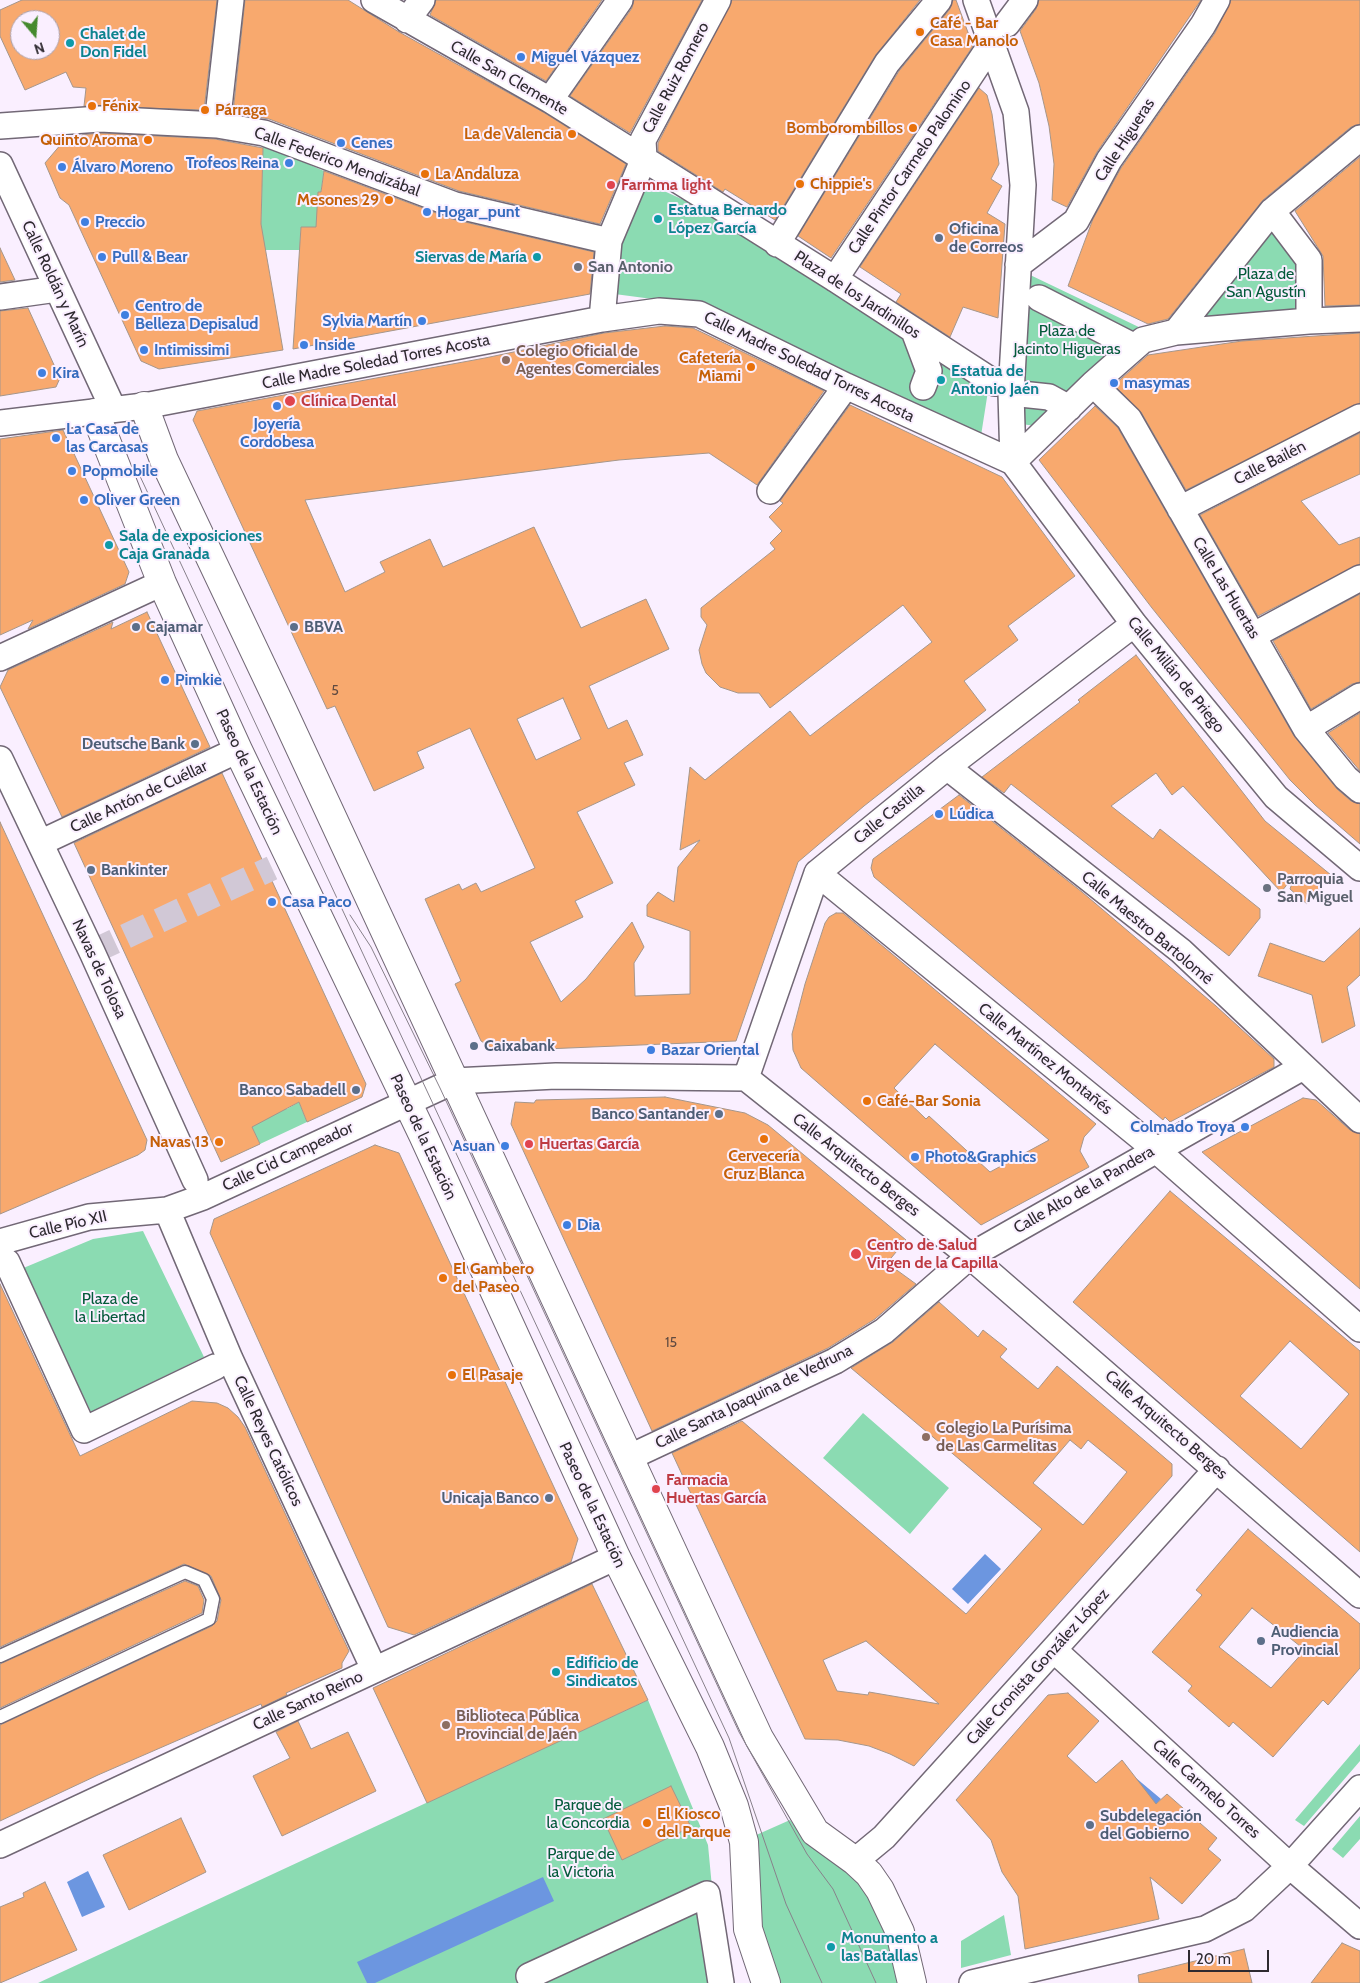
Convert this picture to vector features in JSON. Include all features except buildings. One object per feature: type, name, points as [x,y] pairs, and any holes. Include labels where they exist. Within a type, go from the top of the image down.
[{"type":"main road","points":[[144,406],[164,460],[759,1738],[815,1832],[855,1861],[869,1874],[890,1909],[906,1950],[912,1983]]},
{"type":"main road","name":"Paseo de la Estación","points":[[102,408],[162,583],[238,750],[408,1102],[616,1557],[710,1747],[734,1806],[744,1842],[747,1862],[745,1887],[748,1929],[766,1983]]},
{"type":"street","points":[[217,125],[231,0]]},
{"type":"street","name":"Calle San Clemente","points":[[374,0],[550,100],[644,158]]},
{"type":"street","points":[[407,20],[422,0]]},
{"type":"street","points":[[550,100],[620,0]]},
{"type":"street","name":"Calle Ruiz Romero","points":[[602,319],[609,240],[644,158],[643,140],[718,0]]},
{"type":"street","points":[[777,244],[887,63],[939,0]]},
{"type":"street","points":[[976,0],[1016,112],[1024,185],[1018,265],[1003,388],[1013,462]]},
{"type":"street","points":[[1007,24],[1025,0]]},
{"type":"street","name":"Calle Higueras","points":[[1018,265],[1076,221],[1109,160],[1203,25],[1218,0]]},
{"type":"street","name":"Calle Pintor Carmelo Palomino","points":[[835,279],[984,55]]},
{"type":"street","name":"Calle Federico Mendizábal","points":[[0,126],[100,119],[217,125],[264,133],[455,205],[609,240]]},
{"type":"street","points":[[1176,332],[1272,211],[1360,138]]},
{"type":"street","name":"Plaza de los Jardinillos","points":[[644,158],[1003,388]]},
{"type":"street","name":"Calle Roldán y Marín","points":[[0,165],[57,289],[102,408]]},
{"type":"street","points":[[1272,211],[1309,260],[1309,321]]},
{"type":"street","points":[[0,297],[57,289]]},
{"type":"street","points":[[1039,298],[1134,347]]},
{"type":"street","name":"Calle Madre Soledad Torres Acosta","points":[[0,423],[102,408],[144,406],[602,319],[659,311],[699,314],[846,386],[1013,462]]},
{"type":"street","points":[[1013,462],[1093,384],[1143,340],[1176,332],[1309,321],[1360,319]]},
{"type":"street","points":[[914,331],[929,371],[924,387]]},
{"type":"street","name":"Calle Las Huertas","points":[[1093,384],[1129,419],[1306,729],[1346,778],[1360,790]]},
{"type":"street","points":[[770,491],[846,386]]},
{"type":"street","points":[[1003,388],[1049,397],[1069,408]]},
{"type":"street","name":"Calle Bailén","points":[[1180,509],[1360,417]]},
{"type":"street","name":"Calle Millán de Priego","points":[[1013,462],[1134,624],[1276,797],[1360,868]]},
{"type":"street","points":[[1254,635],[1360,578]]},
{"type":"street","points":[[0,658],[162,583]]},
{"type":"street","name":"Calle Castilla","points":[[818,873],[946,767],[1134,624]]},
{"type":"street","points":[[1306,729],[1360,696]]},
{"type":"street","name":"Calle Antón de Cuéllar","points":[[40,843],[238,750]]},
{"type":"street","name":"Navas de Tolosa","points":[[0,759],[195,1180]]},
{"type":"street","name":"Calle Maestro Bartolomé","points":[[946,767],[1182,951],[1360,1120]]},
{"type":"street","points":[[408,1102],[454,1081],[556,1076],[746,1078],[818,873]]},
{"type":"street","name":"Calle Martínez Montañés","points":[[818,873],[1155,1149],[1360,1329]]},
{"type":"street","name":"Calle Alto de la Pandera","points":[[970,1256],[1155,1149],[1303,1067]]},
{"type":"street","name":"Calle Arquitecto Berges","points":[[746,1078],[970,1256],[1360,1595]]},
{"type":"street","name":"Calle Cid Campeador","points":[[167,1210],[203,1196],[408,1102]]},
{"type":"street","name":"Calle Pío XII","points":[[4,1252],[89,1217],[167,1210]]},
{"type":"street","name":"Calle Reyes Católicos","points":[[167,1210],[230,1359],[374,1670]]},
{"type":"street","points":[[4,1252],[84,1430],[214,1367]]},
{"type":"street","name":"Calle Santa Joaquina de Vedruna","points":[[628,1458],[836,1361],[884,1331],[970,1256]]},
{"type":"street","name":"Calle Cronista González López","points":[[855,1861],[884,1837],[1217,1469]]},
{"type":"street","name":"Calle Santo Reino","points":[[0,1845],[616,1557]]},
{"type":"street","name":"Calle Carmelo Torres","points":[[1054,1650],[1290,1866],[1360,1926]]},
{"type":"street","points":[[972,1983],[1205,1928],[1244,1909],[1290,1866],[1360,1788]]},
{"type":"street","points":[[529,1976],[706,1894],[721,1983]]},
{"type":"lane","points":[[0,1656],[186,1572],[204,1580],[213,1599],[210,1619],[0,1717]]},
{"type":"green space","points":[[263,144],[324,171],[321,192],[318,192],[317,227],[301,227],[300,250],[263,250],[261,224]]},
{"type":"green space","points":[[642,181],[708,211],[988,391],[980,442],[713,307],[607,293],[612,247]]},
{"type":"green space","name":"Plaza de San Agustín","points":[[1259,231],[1272,233],[1290,249],[1302,268],[1299,316],[1200,320]]},
{"type":"green space","name":"Plaza de Jacinto Higueras","points":[[1026,273],[1145,330],[1036,426],[1021,424]]},
{"type":"green space","points":[[236,1094],[287,1109],[299,1102],[307,1122],[260,1144]]},
{"type":"green space","name":"Plaza de la Libertad","points":[[143,1231],[204,1357],[91,1412],[21,1269],[93,1239]]},
{"type":"green space","points":[[863,1413],[949,1488],[910,1534],[823,1458]]},
{"type":"green space","name":"Parque de la Concordia","points":[[648,1700],[708,1845],[721,1983],[38,1983]]},
{"type":"green space","points":[[1360,1744],[1360,1761],[1304,1826],[1295,1820]]},
{"type":"green space","points":[[1360,1816],[1360,1839],[1343,1858],[1332,1849]]},
{"type":"green space","points":[[790,1820],[799,1831],[861,1883],[892,1948],[901,1983],[779,1983],[760,1933],[754,1836]]},
{"type":"green space","points":[[1004,1915],[1011,1955],[961,1968],[961,1941]]},
{"type":"water","points":[[985,1554],[1001,1569],[968,1604],[952,1589]]},
{"type":"water","points":[[1136,1778],[1161,1799],[1150,1811],[1131,1779]]},
{"type":"water","points":[[88,1871],[105,1907],[82,1917],[67,1882]]},
{"type":"water","points":[[543,1877],[554,1901],[375,1983],[367,1983],[357,1962]]},
{"type":"tunnel","points":[[92,952],[272,868]]},
{"type":"tram line","points":[[139,474],[729,1738],[786,1904],[822,1983]]},
{"type":"tram line","points":[[350,915],[371,947],[440,1088],[739,1732],[807,1854],[833,1889],[876,1983]]},
{"type":"place","name":"Café - Bar Casa Manolo","points":[[920,32]]},
{"type":"place","name":"Chalet de Don Fidel","points":[[70,43]]},
{"type":"place","name":"Miguel Vázquez","points":[[521,57]]},
{"type":"place","name":"Fénix","points":[[92,106]]},
{"type":"place","name":"Párraga","points":[[205,110]]},
{"type":"place","name":"Bomborombillos","points":[[913,128]]},
{"type":"place","name":"La de Valencia","points":[[572,134]]},
{"type":"place","name":"Quinto Aroma","points":[[148,140]]},
{"type":"place","name":"Cenes","points":[[341,143]]},
{"type":"place","name":"Trofeos Reina","points":[[289,163]]},
{"type":"place","name":"Álvaro Moreno","points":[[62,167]]},
{"type":"place","name":"La Andaluza","points":[[425,174]]},
{"type":"place","name":"Chippie's","points":[[800,184]]},
{"type":"place","name":"Farmma light","points":[[611,185]]},
{"type":"place","name":"Mesones 29","points":[[389,200]]},
{"type":"place","name":"Hogar_punt","points":[[427,212]]},
{"type":"place","name":"Estatua Bernardo López García","points":[[658,219]]},
{"type":"place","name":"Preccio","points":[[85,222]]},
{"type":"place","name":"Oficina de Correos","points":[[939,238]]},
{"type":"place","name":"Pull & Bear","points":[[102,257]]},
{"type":"place","name":"Siervas de María","points":[[537,257]]},
{"type":"place","name":"San Antonio","points":[[578,267]]},
{"type":"place","name":"Centro de Belleza Depisalud","points":[[125,315]]},
{"type":"place","name":"Sylvia Martín","points":[[422,321]]},
{"type":"place","name":"Inside","points":[[304,345]]},
{"type":"place","name":"Intimissimi","points":[[144,350]]},
{"type":"place","name":"Colegio Oficial de Agentes Comerciales","points":[[506,360]]},
{"type":"place","name":"Cafetería Miami","points":[[751,367]]},
{"type":"place","name":"Kira","points":[[42,373]]},
{"type":"place","name":"Estatua de Antonio Jaén","points":[[941,380]]},
{"type":"place","name":"masymas","points":[[1114,383]]},
{"type":"place","name":"Clínica Dental","points":[[290,401]]},
{"type":"place","name":"Joyería Cordobesa","points":[[277,406]]},
{"type":"place","name":"La Casa de las Carcasas","points":[[56,438]]},
{"type":"place","name":"Popmobile","points":[[72,471]]},
{"type":"place","name":"Oliver Green","points":[[84,500]]},
{"type":"place","name":"Sala de exposiciones Caja Granada","points":[[109,545]]},
{"type":"place","name":"Cajamar","points":[[136,627]]},
{"type":"place","name":"BBVA","points":[[294,627]]},
{"type":"place","name":"Pimkie","points":[[165,680]]},
{"type":"place","name":"Deutsche Bank","points":[[195,744]]},
{"type":"place","name":"Lúdica","points":[[939,814]]},
{"type":"place","name":"Bankinter","points":[[91,870]]},
{"type":"place","name":"Parroquia San Miguel","points":[[1267,888]]},
{"type":"place","name":"Casa Paco","points":[[272,902]]},
{"type":"place","name":"Caixabank","points":[[474,1046]]},
{"type":"place","name":"Bazar Oriental","points":[[651,1050]]},
{"type":"place","name":"Banco Sabadell","points":[[356,1090]]},
{"type":"place","name":"Café-Bar Sonia","points":[[867,1101]]},
{"type":"place","name":"Banco Santander","points":[[719,1114]]},
{"type":"place","name":"Colmado Troya","points":[[1245,1127]]},
{"type":"place","name":"Cervecería Cruz Blanca","points":[[764,1139]]},
{"type":"place","name":"Navas 13","points":[[219,1142]]},
{"type":"place","name":"Huertas García","points":[[529,1144]]},
{"type":"place","name":"Asuan","points":[[505,1146]]},
{"type":"place","name":"Photo&Graphics","points":[[915,1157]]},
{"type":"place","name":"Dia","points":[[567,1225]]},
{"type":"place","name":"Centro de Salud Virgen de la Capilla","points":[[856,1254]]},
{"type":"place","name":"El Gambero del Paseo","points":[[443,1278]]},
{"type":"place","name":"El Pasaje","points":[[452,1375]]},
{"type":"place","name":"Colegio La Purísima de Las Carmelitas","points":[[926,1437]]},
{"type":"place","name":"Farmacia Huertas García","points":[[656,1489]]},
{"type":"place","name":"Unicaja Banco","points":[[549,1498]]},
{"type":"place","name":"Audiencia Provincial","points":[[1261,1641]]},
{"type":"place","name":"Edificio de Sindicatos","points":[[556,1672]]},
{"type":"place","name":"Biblioteca Pública Provincial de Jaén","points":[[446,1725]]},
{"type":"place","name":"El Kiosco del Parque","points":[[647,1823]]},
{"type":"place","name":"Subdelegación del Gobierno","points":[[1090,1825]]},
{"type":"place","name":"Monumento a las Batallas","points":[[831,1947]]},
{"type":"park label","name":"Parque de la Victoria","points":[[581,1863]]}]
